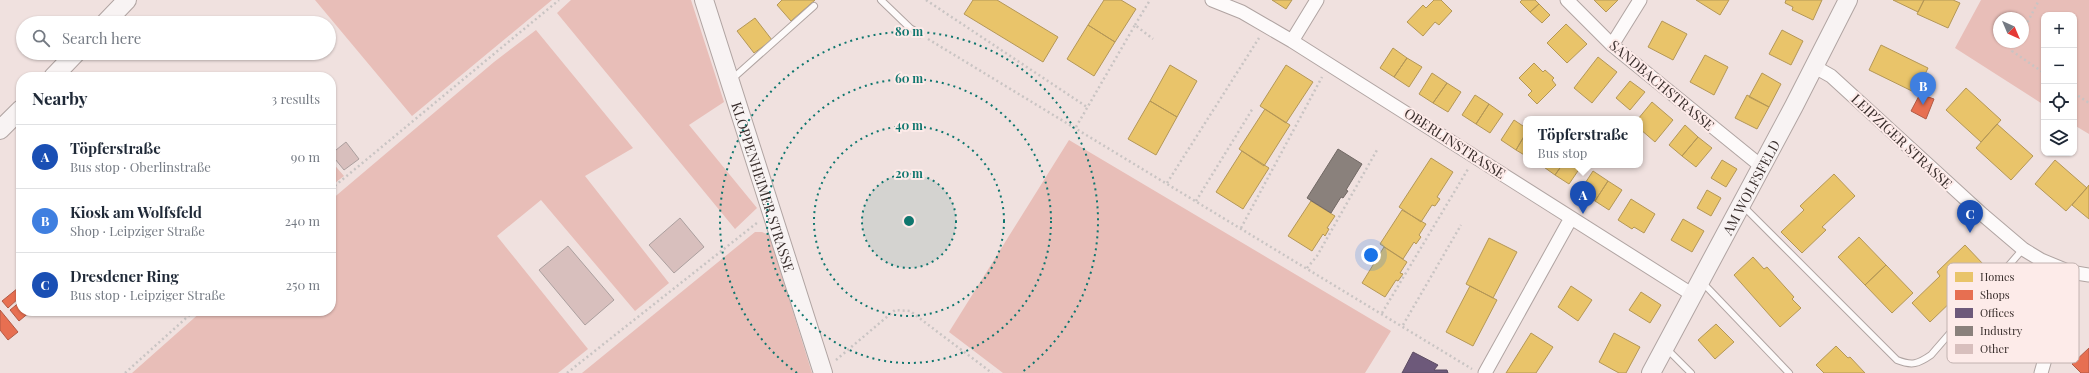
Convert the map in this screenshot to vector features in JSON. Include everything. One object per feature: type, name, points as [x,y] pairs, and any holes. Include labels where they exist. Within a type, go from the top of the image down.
[{"type":"street","points":[[112,16],[127,0]]},
{"type":"street","name":"KLOPPENHEIMER STRASSE","points":[[704,0],[822,372]]},
{"type":"street","name":"OBERLINSTRASSE","points":[[1212,0],[1242,12],[1292,41],[1571,218],[1696,287]]},
{"type":"street","points":[[1292,41],[1317,0]]},
{"type":"street","name":"SANDBACHSTRASSE","points":[[1566,0],[1612,45],[1761,166]]},
{"type":"street","points":[[1612,45],[1640,0]]},
{"type":"street","name":"AM WOLFSFELD","points":[[1651,373],[1740,204],[1815,67],[1848,0]]},
{"type":"street","points":[[58,72],[69,60]]},
{"type":"street","name":"LEIPZIGER STRASSE","points":[[1815,67],[1831,76],[1983,215],[2023,249],[2048,263]]},
{"type":"street","points":[[0,130],[16,114]]},
{"type":"street","points":[[1480,372],[1571,218]]},
{"type":"street","name":"LEIPZIGER STRASSE","points":[[2079,273],[2089,275]]},
{"type":"street","points":[[2041,373],[2044,363]]},
{"type":"lane","points":[[881,0],[910,28],[920,34]]},
{"type":"lane","points":[[730,81],[814,6]]},
{"type":"lane","points":[[1740,204],[1897,360],[1909,365],[1920,363],[1931,355],[1947,337]]},
{"type":"lane","points":[[2011,263],[2023,249]]},
{"type":"lane","points":[[1696,287],[1789,373]]},
{"type":"lane","points":[[1665,347],[1691,373]]},
{"type":"path","points":[[336,185],[559,0]]},
{"type":"path","points":[[926,0],[1087,107]]},
{"type":"path","points":[[1076,127],[1150,0]]},
{"type":"path","points":[[2029,19],[2039,0]]},
{"type":"path","points":[[1135,25],[1153,39]]},
{"type":"path","points":[[1167,183],[1266,26]]},
{"type":"path","points":[[920,34],[1480,372]]},
{"type":"path","points":[[2014,48],[2012,51],[2041,71]]},
{"type":"path","points":[[1241,228],[1329,64]]},
{"type":"path","points":[[2077,95],[2089,103]]},
{"type":"path","points":[[1196,201],[1253,108]]},
{"type":"path","points":[[1307,268],[1317,256],[1377,150]]},
{"type":"path","points":[[1382,313],[1476,157]]},
{"type":"path","points":[[567,373],[771,212]]},
{"type":"path","points":[[1403,325],[1461,225]]},
{"type":"path","points":[[822,372],[895,310],[910,311],[992,373]]},
{"type":"path","points":[[124,373],[188,316]]},
{"type":"shaded area","points":[[315,0],[552,0],[412,116],[336,25],[336,16],[328,16]]},
{"type":"shaded area","points":[[571,0],[691,0],[724,102],[689,125],[757,208],[735,229],[557,13]]},
{"type":"shaded area","points":[[1981,0],[2089,0],[2089,134],[2077,127],[2077,12],[2041,12],[2041,103],[1955,48]]},
{"type":"shaded area","points":[[536,30],[633,148],[585,176],[669,283],[635,311],[541,200],[497,236],[588,349],[558,373],[132,373],[196,316],[336,316],[336,196],[494,62]]},
{"type":"shaded area","points":[[1069,140],[1391,331],[1365,373],[1003,373],[949,332]]},
{"type":"shaded area","points":[[336,167],[344,176],[336,182]]},
{"type":"shaded area","points":[[755,232],[762,232],[769,235],[812,373],[582,373]]},
{"type":"building: Homes","points":[[782,0],[815,0],[791,21],[777,5]]},
{"type":"building: Homes","points":[[973,0],[997,0],[1058,37],[1043,62],[964,14]]},
{"type":"building: Homes","points":[[1104,0],[1121,0],[1136,9],[1115,42],[1088,25]]},
{"type":"building: Homes","points":[[1272,0],[1292,0],[1286,9]]},
{"type":"building: Homes","points":[[1434,0],[1441,0],[1452,11],[1439,25],[1435,22],[1423,36],[1407,22],[1423,5],[1426,8]]},
{"type":"building: Homes","points":[[1522,0],[1535,0],[1539,4],[1530,12],[1520,2]]},
{"type":"building: Homes","points":[[1594,0],[1618,0],[1606,12]]},
{"type":"building: Homes","points":[[1696,0],[1729,0],[1720,15]]},
{"type":"building: Homes","points":[[1786,0],[1822,0],[1813,20],[1792,10],[1793,7],[1785,3]]},
{"type":"building: Homes","points":[[1893,0],[1924,0],[1918,12]]},
{"type":"building: Homes","points":[[1924,0],[1953,0],[1960,3],[1948,28],[1917,14]]},
{"type":"building: Homes","points":[[1539,4],[1550,15],[1542,23],[1530,12]]},
{"type":"building: Homes","points":[[755,18],[772,40],[754,53],[737,31]]},
{"type":"building: Homes","points":[[1662,21],[1687,34],[1673,60],[1648,47]]},
{"type":"building: Homes","points":[[1566,24],[1587,44],[1567,63],[1547,43]]},
{"type":"building: Homes","points":[[1088,25],[1115,42],[1094,76],[1067,59]]},
{"type":"building: Homes","points":[[1782,30],[1803,41],[1791,65],[1769,54]]},
{"type":"building: Homes","points":[[1881,45],[1928,68],[1916,93],[1869,70]]},
{"type":"building: Homes","points":[[1393,48],[1407,58],[1394,77],[1380,68]]},
{"type":"building: Homes","points":[[1705,55],[1728,67],[1714,95],[1690,82]]},
{"type":"building: Homes","points":[[1598,57],[1617,72],[1592,103],[1574,88]]},
{"type":"building: Homes","points":[[1407,58],[1422,67],[1409,87],[1394,77]]},
{"type":"building: Homes","points":[[1534,63],[1543,72],[1545,70],[1554,78],[1552,80],[1556,85],[1537,104],[1528,95],[1532,91],[1519,78]]},
{"type":"building: Homes","points":[[1170,65],[1197,81],[1177,117],[1150,101]]},
{"type":"building: Homes","points":[[1286,65],[1313,82],[1286,123],[1260,106]]},
{"type":"building: Homes","points":[[1432,73],[1447,83],[1433,103],[1419,94]]},
{"type":"building: Homes","points":[[1762,73],[1781,84],[1769,107],[1749,97]]},
{"type":"building: Homes","points":[[1630,81],[1645,92],[1630,110],[1616,98]]},
{"type":"building: Homes","points":[[1447,83],[1461,92],[1448,112],[1433,103]]},
{"type":"building: Homes","points":[[1966,88],[2001,120],[1981,142],[1946,110]]},
{"type":"building: Homes","points":[[1475,95],[1489,104],[1476,124],[1462,115]]},
{"type":"building: Homes","points":[[1747,95],[1769,107],[1757,129],[1735,118]]},
{"type":"building: Homes","points":[[1150,101],[1177,117],[1156,155],[1128,139]]},
{"type":"building: Homes","points":[[1652,102],[1673,120],[1655,142],[1643,132],[1643,116],[1640,116]]},
{"type":"building: Homes","points":[[1489,104],[1503,114],[1490,133],[1476,124]]},
{"type":"building: Homes","points":[[1265,109],[1290,125],[1264,166],[1239,149]]},
{"type":"building: Homes","points":[[1514,120],[1523,126],[1523,138],[1516,150],[1501,140]]},
{"type":"building: Homes","points":[[1997,124],[2033,156],[2011,180],[1976,148]]},
{"type":"building: Homes","points":[[1685,125],[1698,137],[1682,156],[1669,145]]},
{"type":"building: Homes","points":[[1698,137],[1712,148],[1696,167],[1682,156]]},
{"type":"building: Homes","points":[[1523,138],[1523,154],[1516,150]]},
{"type":"building: Homes","points":[[1242,151],[1269,168],[1243,209],[1216,192]]},
{"type":"building: Homes","points":[[1431,158],[1453,172],[1437,197],[1440,199],[1435,206],[1432,205],[1421,222],[1399,207]]},
{"type":"building: Homes","points":[[1722,160],[1737,169],[1726,187],[1711,178]]},
{"type":"building: Homes","points":[[2055,160],[2087,188],[2066,211],[2035,184]]},
{"type":"building: Homes","points":[[1545,168],[1560,168],[1555,175]]},
{"type":"building: Homes","points":[[1560,168],[1580,168],[1569,184],[1555,175]]},
{"type":"building: Homes","points":[[1593,171],[1608,181],[1595,201],[1580,191]]},
{"type":"building: Homes","points":[[1834,174],[1855,196],[1822,227],[1826,230],[1802,253],[1781,232],[1804,210],[1800,206]]},
{"type":"building: Homes","points":[[1608,181],[1622,190],[1609,210],[1595,201]]},
{"type":"building: Homes","points":[[2089,185],[2089,219],[2072,205]]},
{"type":"building: Homes","points":[[1707,190],[1721,198],[1711,216],[1697,208]]},
{"type":"building: Homes","points":[[1631,199],[1655,214],[1644,233],[1634,227],[1632,229],[1618,220]]},
{"type":"building: Homes","points":[[1311,201],[1335,216],[1327,228],[1329,229],[1325,236],[1323,234],[1312,251],[1288,236]]},
{"type":"building: Homes","points":[[1402,210],[1426,224],[1419,235],[1421,237],[1416,244],[1414,242],[1403,259],[1380,244]]},
{"type":"building: Homes","points":[[1683,219],[1704,231],[1692,252],[1671,240]]},
{"type":"building: Homes","points":[[1859,237],[1886,265],[1865,285],[1838,257]]},
{"type":"building: Homes","points":[[1489,238],[1517,252],[1493,298],[1466,284]]},
{"type":"building: Homes","points":[[1965,245],[1982,263],[1947,263],[1947,306],[1930,322],[1912,303],[1940,276],[1937,272]]},
{"type":"building: Homes","points":[[1384,247],[1407,262],[1400,273],[1403,274],[1398,281],[1396,280],[1385,297],[1362,283]]},
{"type":"building: Homes","points":[[1753,257],[1764,269],[1767,267],[1794,297],[1792,299],[1801,308],[1780,327],[1734,275]]},
{"type":"building: Homes","points":[[1886,265],[1913,293],[1892,313],[1865,285]]},
{"type":"building: Homes","points":[[1470,286],[1497,300],[1473,346],[1446,332]]},
{"type":"building: Homes","points":[[1571,286],[1592,300],[1578,321],[1558,307]]},
{"type":"building: Homes","points":[[1641,292],[1661,305],[1650,323],[1629,310]]},
{"type":"building: Homes","points":[[1716,324],[1734,342],[1715,359],[1698,340]]},
{"type":"building: Homes","points":[[1531,333],[1553,347],[1536,373],[1506,373]]},
{"type":"building: Homes","points":[[1614,333],[1640,347],[1626,373],[1619,373],[1599,362]]},
{"type":"building: Homes","points":[[1836,346],[1848,358],[1850,357],[1865,373],[1824,373],[1816,365]]},
{"type":"building: Shops","points":[[1920,94],[1934,99],[1926,119],[1911,111]]},
{"type":"building: Shops","points":[[16,290],[16,301],[8,308],[2,301]]},
{"type":"building: Shops","points":[[16,305],[16,316],[25,316],[19,321],[10,310]]},
{"type":"building: Shops","points":[[0,310],[18,332],[8,340],[0,330]]},
{"type":"building: Shops","points":[[2089,348],[2089,373],[2081,373],[2072,364],[2079,363],[2079,357]]},
{"type":"building: Offices","points":[[1413,352],[1438,365],[1434,370],[1447,370],[1448,373],[1402,373]]},
{"type":"building: Industry","points":[[1338,149],[1362,164],[1346,190],[1348,191],[1343,198],[1341,197],[1331,213],[1307,198]]},
{"type":"building: Other","points":[[346,142],[359,159],[344,170],[336,160],[336,150]]},
{"type":"building: Other","points":[[680,218],[704,247],[674,273],[649,245]]},
{"type":"building: Other","points":[[568,246],[614,300],[585,325],[539,270]]},
{"type":"place","name":"Kiosk am Wolfsfeld","points":[[1923,105]]},
{"type":"place","name":"Töpferstraße","points":[[1583,214]]},
{"type":"place","name":"Dresdener Ring","points":[[1970,233]]}]
